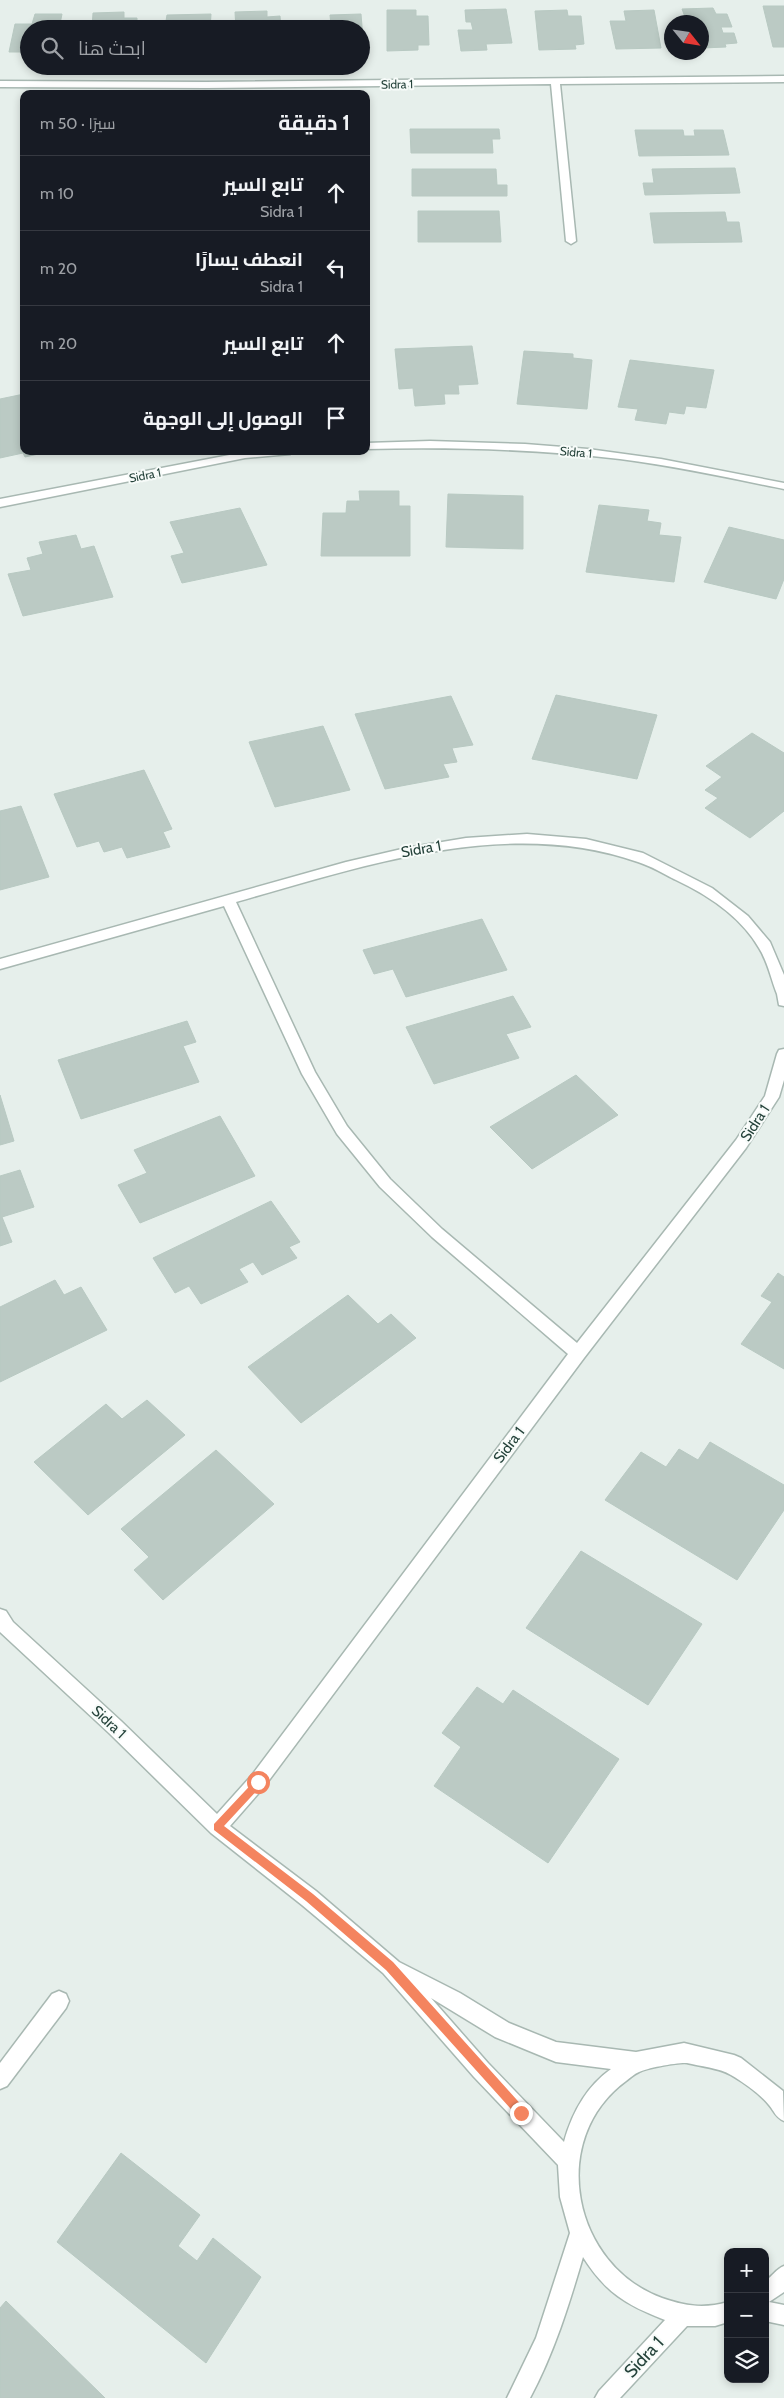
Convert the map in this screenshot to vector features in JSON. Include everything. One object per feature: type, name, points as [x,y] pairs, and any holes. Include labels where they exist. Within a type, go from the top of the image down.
[{"type":"street","name":"Sidra 1","points":[[0,84],[205,89],[784,79]]},
{"type":"street","points":[[555,82],[572,240]]},
{"type":"street","name":"Sidra 1","points":[[370,446],[433,444],[545,448],[620,456],[784,486]]},
{"type":"street","name":"Sidra 1","points":[[0,503],[254,455]]},
{"type":"street","name":"Sidra 1","points":[[0,964],[357,863],[420,848],[484,840],[561,840],[614,848],[674,870],[726,903],[765,945],[784,994],[784,1001]]},
{"type":"street","points":[[228,900],[310,1074],[342,1130],[385,1183],[437,1233],[578,1353]]},
{"type":"street","name":"Sidra 1","points":[[217,1827],[258,1782],[578,1353],[741,1144],[772,1097],[784,1054]]},
{"type":"street","name":"Sidra 1","points":[[0,1617],[7,1628],[114,1727],[217,1827],[309,1898],[390,1966]]},
{"type":"street","points":[[390,1966],[453,2000],[502,2030],[556,2052],[636,2062],[684,2053],[734,2065],[776,2098],[784,2111]]},
{"type":"street","points":[[390,1966],[508,2099],[568,2162]]},
{"type":"street","points":[[0,2079],[59,2001]]},
{"type":"street","points":[[636,2062],[603,2086],[580,2120],[568,2162],[570,2197],[580,2233],[605,2272],[640,2300],[683,2316],[715,2316],[724,2313]]},
{"type":"street","points":[[518,2398],[533,2373],[554,2321],[580,2233]]},
{"type":"street","points":[[769,2290],[780,2283],[784,2276]]},
{"type":"street","points":[[769,2312],[784,2315]]},
{"type":"street","name":"Sidra 1","points":[[606,2398],[683,2316]]},
{"type":"building","points":[[763,6],[784,6],[784,47],[773,47]]},
{"type":"building","points":[[713,8],[716,14],[727,14],[732,27],[721,27],[723,33],[734,33],[737,43],[725,44],[726,47],[709,48],[709,15],[684,15],[682,9]]},
{"type":"building","points":[[506,9],[512,43],[486,44],[487,50],[461,51],[458,30],[473,30],[471,22],[466,22],[465,10]]},
{"type":"building","points":[[387,10],[416,10],[416,16],[428,16],[429,45],[418,45],[418,50],[387,51]]},
{"type":"building","points":[[567,10],[568,16],[581,16],[584,44],[575,45],[576,49],[539,50],[535,11]]},
{"type":"building","points":[[654,10],[661,48],[616,49],[610,21],[626,21],[624,11]]},
{"type":"building","points":[[267,11],[267,17],[280,16],[280,20],[235,20],[235,12]]},
{"type":"building","points":[[124,12],[124,18],[137,18],[137,20],[93,20],[93,13]]},
{"type":"building","points":[[35,14],[62,14],[61,20],[33,20]]},
{"type":"building","points":[[211,14],[211,20],[166,20],[167,15]]},
{"type":"building","points":[[361,14],[361,20],[330,20],[330,15]]},
{"type":"building","points":[[15,24],[20,24],[20,52],[9,52]]},
{"type":"building","points":[[410,129],[499,129],[500,139],[492,139],[493,153],[411,153]]},
{"type":"building","points":[[635,130],[683,130],[684,136],[695,136],[694,130],[723,130],[729,155],[639,156]]},
{"type":"building","points":[[735,168],[740,193],[645,195],[643,183],[654,183],[652,169]]},
{"type":"building","points":[[412,169],[496,169],[497,185],[507,185],[507,196],[412,196]]},
{"type":"building","points":[[418,211],[499,211],[501,242],[418,242]]},
{"type":"building","points":[[725,212],[727,222],[739,222],[742,242],[654,243],[650,213]]},
{"type":"building","points":[[472,346],[478,384],[458,385],[459,394],[444,394],[445,404],[415,406],[413,388],[399,389],[395,349]]},
{"type":"building","points":[[524,351],[573,354],[573,358],[592,360],[587,409],[517,404]]},
{"type":"building","points":[[630,360],[714,370],[706,408],[686,406],[684,414],[669,412],[666,424],[635,420],[638,409],[618,407]]},
{"type":"building","points":[[20,395],[20,454],[0,458],[0,399]]},
{"type":"building","points":[[359,491],[399,491],[399,506],[410,506],[410,556],[321,556],[323,513],[346,513],[347,501],[360,501]]},
{"type":"building","points":[[448,494],[523,496],[523,549],[446,547]]},
{"type":"building","points":[[599,505],[649,510],[647,521],[661,523],[659,535],[681,537],[674,582],[586,572]]},
{"type":"building","points":[[240,508],[267,565],[182,583],[171,556],[184,553],[170,522]]},
{"type":"building","points":[[729,527],[784,540],[784,579],[776,599],[704,582]]},
{"type":"building","points":[[76,535],[81,549],[94,546],[113,597],[23,616],[8,574],[31,570],[27,558],[43,554],[39,542]]},
{"type":"building","points":[[556,695],[657,715],[637,779],[532,759]]},
{"type":"building","points":[[451,696],[473,745],[452,748],[457,762],[443,764],[449,777],[385,789],[355,714]]},
{"type":"building","points":[[323,726],[350,790],[275,807],[249,742]]},
{"type":"building","points":[[752,733],[784,753],[784,811],[750,838],[705,808],[718,798],[705,790],[722,777],[706,766]]},
{"type":"building","points":[[144,770],[172,829],[163,832],[170,847],[127,858],[122,847],[104,852],[99,841],[77,847],[54,794]]},
{"type":"building","points":[[21,806],[49,877],[0,890],[0,811]]},
{"type":"building","points":[[482,919],[507,970],[406,997],[393,969],[374,974],[363,950]]},
{"type":"building","points":[[513,996],[531,1027],[506,1034],[519,1058],[434,1084],[406,1027]]},
{"type":"building","points":[[187,1021],[196,1042],[183,1046],[199,1082],[81,1119],[58,1060]]},
{"type":"building","points":[[576,1075],[618,1115],[532,1169],[490,1127]]},
{"type":"building","points":[[0,1095],[14,1141],[0,1145]]},
{"type":"building","points":[[220,1116],[255,1176],[140,1223],[118,1185],[147,1173],[134,1150]]},
{"type":"building","points":[[20,1170],[34,1207],[2,1217],[12,1242],[0,1246],[0,1176]]},
{"type":"building","points":[[271,1201],[300,1242],[289,1247],[297,1258],[262,1275],[253,1262],[239,1269],[248,1282],[201,1304],[189,1286],[175,1293],[153,1258]]},
{"type":"building","points":[[778,1273],[784,1277],[784,1369],[741,1344],[772,1302],[761,1296]]},
{"type":"building","points":[[55,1280],[64,1295],[81,1287],[107,1330],[0,1382],[0,1307]]},
{"type":"building","points":[[348,1295],[378,1324],[391,1314],[416,1338],[301,1423],[248,1367]]},
{"type":"building","points":[[147,1400],[185,1435],[88,1515],[34,1462],[106,1404],[122,1419]]},
{"type":"building","points":[[710,1442],[784,1485],[784,1510],[737,1580],[605,1500],[641,1452],[666,1467],[679,1449],[698,1460]]},
{"type":"building","points":[[216,1450],[274,1504],[163,1600],[134,1570],[149,1557],[121,1529]]},
{"type":"building","points":[[581,1551],[702,1624],[648,1705],[526,1628]]},
{"type":"building","points":[[477,1687],[503,1704],[513,1690],[619,1759],[548,1863],[434,1786],[461,1747],[442,1733]]},
{"type":"building","points":[[121,2153],[200,2215],[178,2246],[197,2261],[213,2238],[261,2277],[206,2363],[57,2242]]},
{"type":"building","points":[[6,2301],[105,2398],[0,2398],[0,2308]]},
{"type":"route","points":[[258,1782],[217,1827],[309,1898],[390,1966],[521,2113]]}]
